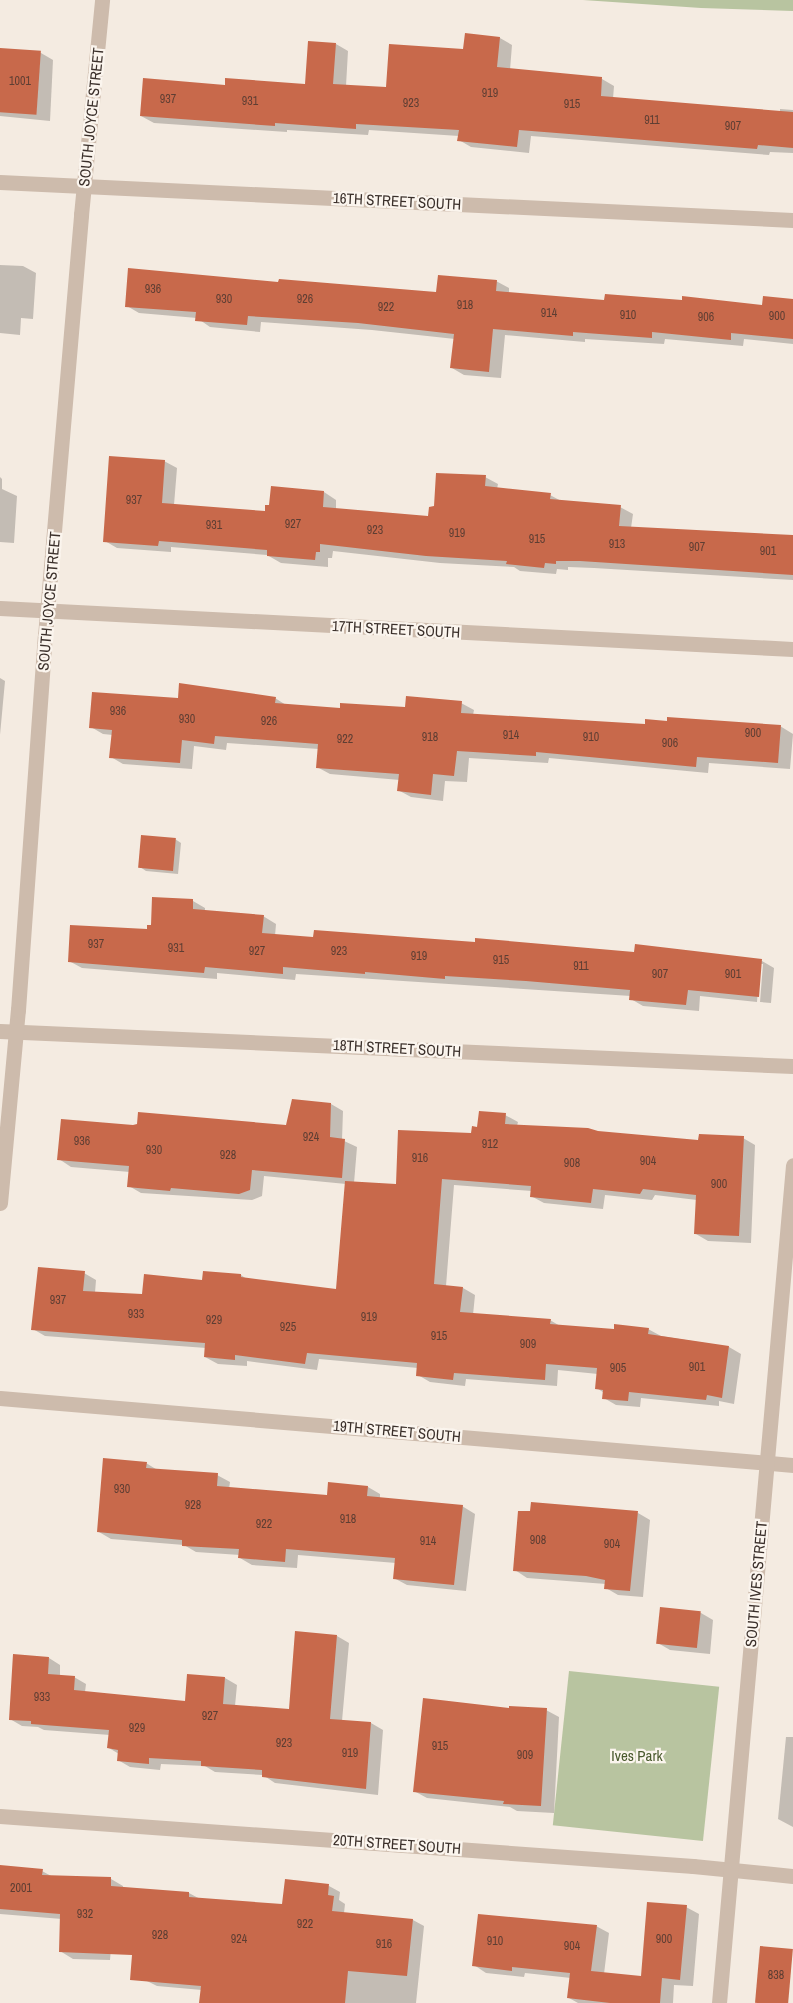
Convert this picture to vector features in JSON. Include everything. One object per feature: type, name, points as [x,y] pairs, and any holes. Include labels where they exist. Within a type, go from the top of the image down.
[{"type":"street","name":"SOUTH JOYCE STREET","points":[[0,1203],[16,1032],[84,185],[102,0]]},
{"type":"street","name":"16TH STREET SOUTH","points":[[0,182],[793,220]]},
{"type":"street","name":"17TH STREET SOUTH","points":[[0,608],[793,648]]},
{"type":"street","name":"18TH STREET SOUTH","points":[[0,1031],[793,1066]]},
{"type":"street","name":"SOUTH IVES STREET","points":[[719,2003],[793,1165]]},
{"type":"street","name":"19TH STREET SOUTH","points":[[0,1398],[793,1465]]},
{"type":"street","name":"20TH STREET SOUTH","points":[[0,1815],[793,1876]]},
{"type":"green space","points":[[583,0],[793,0],[793,11],[701,8]]},
{"type":"green space","name":"Ives Park","points":[[569,1671],[719,1687],[703,1841],[553,1825]]},
{"type":"building","points":[[465,33],[500,37],[497,67],[602,77],[601,96],[793,112],[793,148],[758,145],[757,149],[519,130],[517,147],[457,141],[459,130],[356,124],[356,129],[275,123],[275,126],[140,116],[143,78],[225,85],[225,78],[305,84],[308,41],[336,43],[333,84],[386,87],[389,44],[463,49]]},
{"type":"building","points":[[0,48],[41,51],[36,115],[0,112]]},
{"type":"building","points":[[128,268],[278,282],[279,279],[436,292],[438,275],[497,280],[496,291],[604,300],[605,294],[682,300],[682,296],[762,305],[763,296],[793,299],[793,339],[731,333],[731,340],[652,332],[652,338],[573,332],[573,336],[493,329],[489,372],[450,368],[454,334],[358,323],[248,316],[247,325],[195,321],[196,312],[125,307]]},
{"type":"building","points":[[109,456],[165,460],[162,503],[265,511],[265,505],[269,505],[271,486],[324,491],[323,507],[428,516],[429,507],[434,506],[436,473],[486,475],[485,486],[551,493],[550,499],[621,505],[619,526],[793,535],[793,575],[580,561],[545,563],[544,568],[506,564],[507,561],[426,556],[320,544],[320,552],[316,552],[315,560],[267,556],[267,550],[159,541],[158,546],[103,542]]},
{"type":"building","points":[[179,683],[276,697],[275,703],[340,708],[340,703],[405,707],[406,696],[462,701],[461,713],[645,724],[645,719],[667,721],[667,717],[781,725],[778,763],[697,757],[696,767],[536,752],[536,756],[457,751],[454,776],[433,774],[431,795],[397,791],[399,774],[316,768],[318,744],[215,736],[214,744],[182,740],[180,763],[109,758],[112,730],[89,728],[92,692],[178,698]]},
{"type":"building","points":[[141,835],[176,838],[173,871],[138,868]]},
{"type":"building","points":[[152,897],[193,899],[193,909],[264,915],[262,933],[313,937],[314,930],[475,942],[475,938],[634,952],[635,944],[762,959],[759,997],[688,990],[686,1005],[629,1000],[630,990],[526,981],[445,976],[445,979],[283,967],[283,974],[205,967],[204,973],[68,962],[70,925],[147,929],[147,925],[151,925]]},
{"type":"building","points":[[292,1099],[331,1103],[330,1137],[345,1139],[342,1178],[252,1170],[250,1190],[239,1194],[171,1188],[170,1191],[127,1187],[129,1166],[57,1160],[61,1119],[133,1125],[137,1124],[138,1112],[286,1125]]},
{"type":"building","points":[[479,1111],[506,1113],[505,1124],[588,1128],[598,1131],[698,1140],[699,1134],[744,1136],[739,1236],[694,1234],[696,1195],[643,1189],[640,1194],[593,1189],[591,1203],[530,1197],[531,1186],[442,1179],[434,1284],[463,1287],[460,1312],[551,1319],[550,1324],[614,1329],[614,1324],[649,1328],[648,1334],[729,1346],[722,1398],[707,1395],[706,1400],[629,1392],[628,1401],[602,1399],[603,1390],[595,1389],[597,1368],[546,1364],[545,1380],[454,1373],[453,1380],[416,1376],[417,1363],[307,1353],[305,1364],[235,1355],[235,1360],[204,1357],[205,1343],[31,1330],[38,1267],[85,1271],[83,1291],[142,1294],[144,1274],[202,1280],[203,1271],[241,1274],[241,1277],[336,1289],[345,1181],[396,1184],[398,1130],[471,1133],[472,1126],[477,1127]]},
{"type":"building","points":[[103,1458],[147,1462],[146,1468],[218,1473],[217,1486],[327,1495],[328,1482],[368,1486],[367,1496],[463,1505],[454,1585],[393,1579],[395,1558],[286,1549],[285,1562],[238,1558],[239,1549],[182,1546],[182,1540],[97,1532]]},
{"type":"building","points":[[531,1502],[638,1511],[630,1591],[604,1589],[605,1580],[586,1576],[513,1571],[518,1511],[530,1511]]},
{"type":"building","points":[[660,1607],[701,1611],[697,1648],[656,1644]]},
{"type":"building","points":[[295,1631],[337,1635],[330,1719],[371,1722],[366,1789],[262,1777],[262,1770],[201,1766],[201,1761],[149,1758],[149,1764],[117,1761],[118,1750],[107,1748],[109,1730],[9,1720],[13,1654],[49,1657],[48,1674],[75,1676],[74,1690],[185,1701],[187,1674],[225,1677],[223,1704],[289,1709]]},
{"type":"building","points":[[423,1698],[509,1708],[509,1706],[547,1708],[541,1806],[503,1804],[504,1801],[413,1792]]},
{"type":"building","points":[[0,1865],[43,1869],[42,1875],[111,1877],[111,1886],[189,1892],[189,1897],[282,1904],[285,1879],[329,1884],[328,1895],[334,1896],[332,1911],[413,1919],[407,1976],[348,1971],[345,2003],[199,2003],[201,1986],[130,1980],[132,1955],[59,1952],[60,1914],[0,1909]]},
{"type":"building","points":[[647,1902],[687,1905],[680,1980],[662,1978],[660,2003],[610,2003],[567,1998],[570,1973],[512,1967],[512,1971],[472,1966],[478,1914],[597,1925],[591,1971],[641,1976]]},
{"type":"building","points":[[760,1946],[793,1949],[788,2003],[755,2003]]}]
